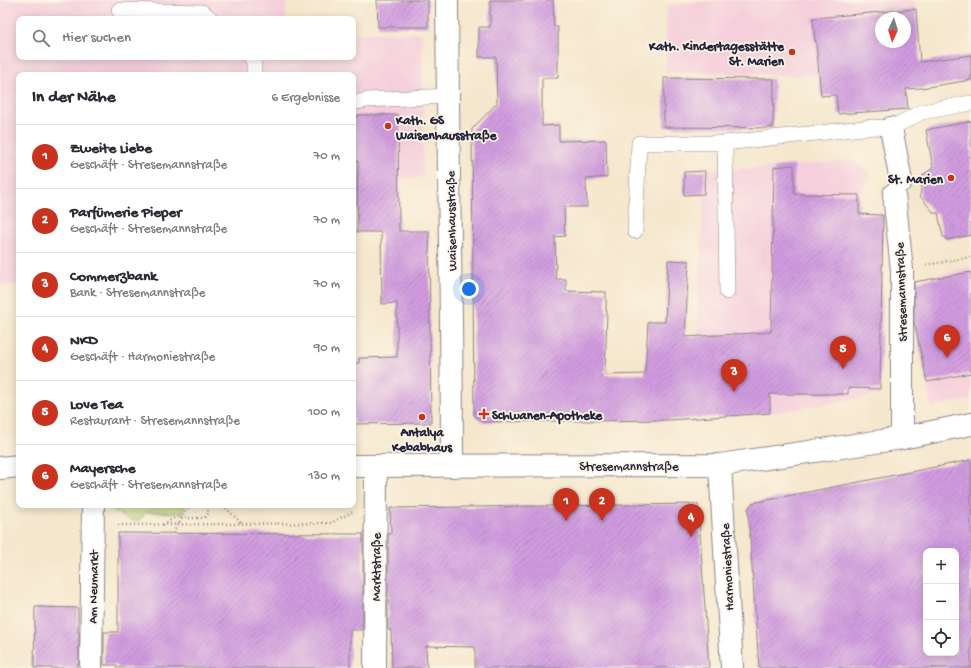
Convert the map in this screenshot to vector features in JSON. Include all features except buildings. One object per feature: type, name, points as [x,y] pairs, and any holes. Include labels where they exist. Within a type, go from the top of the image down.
[{"type":"street","name":"Waisenhausstraße","points":[[447,0],[452,466]]},
{"type":"street","name":"Stresemannstraße","points":[[890,128],[898,187],[902,270],[902,438]]},
{"type":"street","name":"Stresemannstraße","points":[[356,466],[720,465],[902,438],[971,424]]},
{"type":"street","name":"Harmoniestraße","points":[[720,465],[732,668]]},
{"type":"street","points":[[0,468],[16,466]]},
{"type":"street","name":"Marktstraße","points":[[375,668],[376,467]]},
{"type":"street","name":"Am Neumarkt","points":[[91,668],[93,508]]},
{"type":"lane","points":[[119,10],[202,12],[207,16]]},
{"type":"lane","points":[[253,60],[254,72]]},
{"type":"lane","points":[[356,102],[367,100],[448,96]]},
{"type":"lane","points":[[635,231],[639,143],[725,143],[873,127],[890,128],[922,112],[971,103]]},
{"type":"lane","points":[[725,143],[727,292]]},
{"type":"path","points":[[902,270],[971,257]]},
{"type":"path","points":[[117,525],[331,523],[375,500]]},
{"type":"path","points":[[173,533],[188,508]]},
{"type":"path","points":[[163,525],[174,518],[204,518],[209,513],[206,508]]},
{"type":"path","points":[[226,508],[242,524]]},
{"type":"shaded area","name":"Kath. GS Waisenhausstraße","points":[[0,0],[286,0],[286,16],[16,16],[16,60],[356,60],[356,33],[422,33],[423,177],[401,178],[401,204],[356,206],[356,72],[16,72],[16,285],[2,285],[0,282]]},
{"type":"shaded area","name":"Kath. Kindertagesstätte St. Marien","points":[[724,0],[915,0],[918,32],[906,89],[908,109],[838,114],[836,95],[821,96],[819,76],[666,72],[666,5]]},
{"type":"shaded area","points":[[852,160],[872,175],[859,195],[859,214],[883,215],[880,395],[770,413],[697,337],[705,171]]},
{"type":"shaded area","points":[[971,266],[971,399],[931,407],[917,333],[917,281]]},
{"type":"green space","points":[[110,508],[184,508],[182,513],[146,512],[139,520],[136,521],[123,516]]},
{"type":"place","name":"Kath. Kindertagesstätte St. Marien","points":[[792,52]]},
{"type":"place","name":"Kath. GS Waisenhausstraße","points":[[388,126]]},
{"type":"place","name":"St. Marien","points":[[951,178]]},
{"type":"place","name":"Mayersche","points":[[947,358]]},
{"type":"place","name":"Love Tea","points":[[843,369]]},
{"type":"place","name":"Commerzbank","points":[[734,392]]},
{"type":"place","name":"Schwanen-Apotheke","points":[[484,414]]},
{"type":"place","name":"Antalya Kebabhaus","points":[[422,417]]},
{"type":"place","name":"Zweite Liebe","points":[[566,521]]},
{"type":"place","name":"Parfümerie Pieper","points":[[602,521]]},
{"type":"place","name":"NKD","points":[[691,537]]}]
